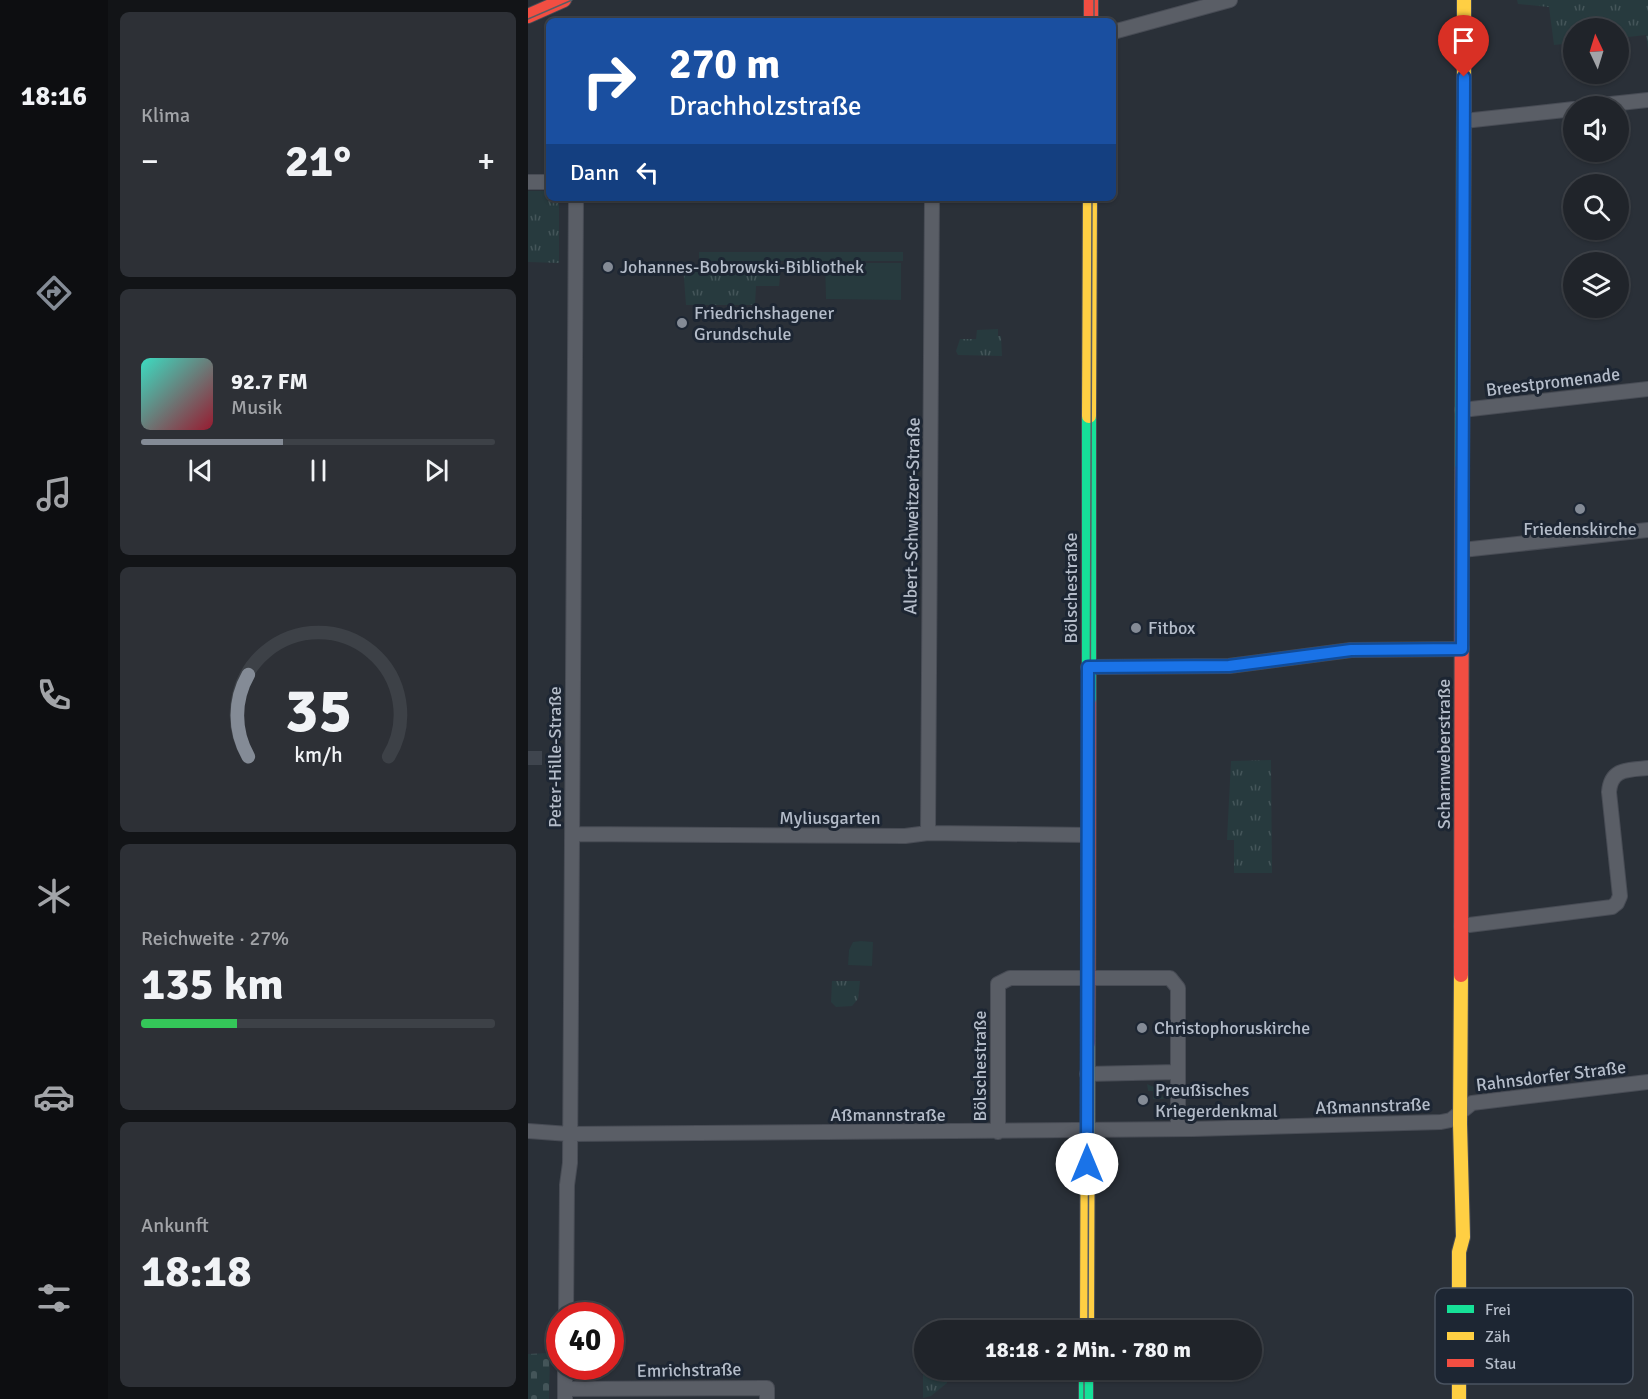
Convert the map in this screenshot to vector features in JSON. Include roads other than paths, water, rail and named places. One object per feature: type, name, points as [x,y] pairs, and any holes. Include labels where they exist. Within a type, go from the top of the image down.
[{"type":"street","points":[[528,16],[564,0]]},
{"type":"street","points":[[1091,0],[1091,18]]},
{"type":"street","points":[[1116,31],[1230,0]]},
{"type":"street","name":"Scharnweberstraße","points":[[1460,1288],[1460,1252],[1463,1237],[1461,926],[1464,0]]},
{"type":"street","points":[[1629,102],[1648,100]]},
{"type":"street","points":[[1464,121],[1563,110]]},
{"type":"street","points":[[528,182],[546,182]]},
{"type":"street","name":"Peter-Hille-Straße","points":[[566,1302],[566,1207],[570,1163],[576,201]]},
{"type":"street","name":"Albert-Schweitzer-Straße","points":[[928,833],[932,201]]},
{"type":"street","name":"Bölschestraße","points":[[1087,1320],[1090,201]]},
{"type":"street","name":"Breestpromenade","points":[[1462,410],[1648,389]]},
{"type":"street","points":[[1462,550],[1648,530]]},
{"type":"street","points":[[1088,667],[1229,666],[1374,648],[1462,649]]},
{"type":"street","points":[[1461,926],[1612,907],[1617,903],[1620,896],[1609,792],[1610,780],[1621,772],[1648,768]]},
{"type":"street","name":"Myliusgarten","points":[[572,834],[905,836],[928,833],[1088,836]]},
{"type":"street","name":"Bölschestraße","points":[[998,1132],[998,984],[1010,978],[1170,978],[1178,988],[1178,1128]]},
{"type":"street","points":[[1087,1074],[1177,1072]]},
{"type":"street","name":"Rahnsdorfer Straße","points":[[1461,1113],[1472,1103],[1648,1082]]},
{"type":"street","name":"Aßmannstraße","points":[[528,1131],[569,1134],[998,1132],[1441,1122],[1451,1120],[1461,1113]]},
{"type":"street","points":[[1086,1380],[1086,1399]]},
{"type":"street","name":"Scharnweberstraße","points":[[1459,1384],[1459,1399]]},
{"type":"street","name":"Emrichstraße","points":[[565,1394],[767,1388],[767,1399]]},
{"type":"tunnel","points":[[528,758],[547,758]]},
{"type":"tram line","points":[[528,19],[572,0]]},
{"type":"tram line","points":[[1094,0],[1094,18]]},
{"type":"tram line","points":[[1088,1320],[1092,201]]},
{"type":"tram line","points":[[1084,1380],[1084,1399]]},
{"type":"place","name":"Johannes-Bobrowski-Bibliothek","points":[[608,267]]},
{"type":"place","name":"Friedrichshagener Grundschule","points":[[682,323]]},
{"type":"place","name":"Friedenskirche","points":[[1580,509]]},
{"type":"place","name":"Fitbox","points":[[1136,628]]},
{"type":"place","name":"Christophoruskirche","points":[[1142,1028]]},
{"type":"place","name":"Preußisches Kriegerdenkmal","points":[[1143,1100]]}]
